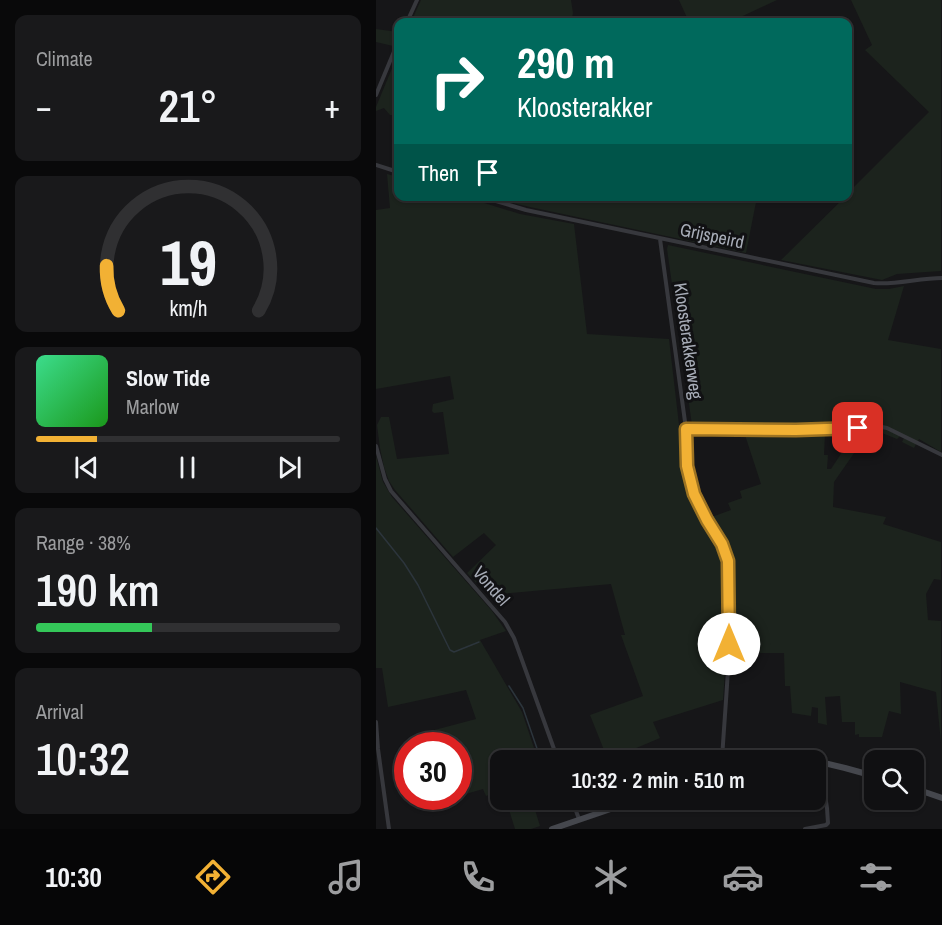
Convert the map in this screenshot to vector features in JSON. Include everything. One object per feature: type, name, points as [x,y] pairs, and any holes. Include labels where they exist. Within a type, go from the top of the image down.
[{"type":"main road","points":[[826,764],[864,773]]},
{"type":"main road","points":[[924,792],[942,798]]},
{"type":"main road","points":[[552,829],[608,810]]},
{"type":"street","points":[[409,18],[417,0]]},
{"type":"street","points":[[376,95],[394,52]]},
{"type":"street","points":[[376,165],[394,171]]},
{"type":"street","name":"Grijspeird","points":[[496,201],[526,210],[874,283],[888,284],[925,278],[942,278]]},
{"type":"street","name":"Kloosterakkerweg","points":[[660,239],[686,429],[687,466],[694,494],[722,544],[728,561],[730,638],[723,750]]},
{"type":"street","points":[[686,429],[796,430],[882,427],[942,455]]},
{"type":"street","name":"Vondel","points":[[376,446],[385,479],[391,491],[505,622],[514,638],[554,750]]},
{"type":"street","points":[[384,722],[376,722],[389,829]]},
{"type":"street","points":[[805,829],[828,823],[826,804]]},
{"type":"street","points":[[576,810],[579,820]]},
{"type":"shaded area","points":[[421,0],[571,0],[573,13],[572,18],[413,18]]},
{"type":"shaded area","points":[[679,0],[777,0],[739,18],[687,18]]},
{"type":"shaded area","points":[[851,0],[941,0],[941,271],[897,274],[882,280],[781,260],[841,201],[852,201],[852,189],[929,112],[865,50],[872,45]]},
{"type":"shaded area","points":[[376,29],[394,31],[393,46],[376,42]]},
{"type":"shaded area","points":[[394,66],[394,115],[390,115],[384,108],[376,111]]},
{"type":"shaded area","points":[[387,174],[394,176],[394,201],[478,201],[520,214],[574,224],[587,334],[669,339],[683,459],[690,493],[723,550],[726,562],[727,643],[723,700],[653,722],[660,738],[632,750],[604,750],[590,715],[643,696],[621,635],[625,635],[611,584],[488,595],[467,573],[496,545],[484,533],[453,557],[395,490],[384,467],[380,448],[377,425],[381,417],[389,417],[397,459],[449,454],[443,412],[434,413],[432,411],[433,404],[454,399],[450,376],[376,389],[376,210],[390,208]]},
{"type":"shaded area","points":[[505,201],[756,201],[746,253]]},
{"type":"shaded area","points":[[668,245],[876,289],[904,286],[888,340],[941,349],[941,452],[919,439],[914,448],[902,442],[904,438],[900,436],[897,439],[882,433],[880,442],[875,444],[870,442],[874,432],[868,432],[825,434],[824,455],[828,455],[827,469],[831,469],[852,437],[856,439],[859,446],[834,482],[833,507],[886,517],[883,524],[941,542],[941,580],[934,579],[926,594],[928,620],[941,621],[941,743],[936,692],[900,682],[901,714],[889,711],[882,737],[855,735],[855,722],[842,722],[840,696],[825,697],[827,725],[818,723],[818,708],[812,707],[811,716],[792,713],[790,686],[785,686],[784,653],[751,653],[751,638],[740,637],[740,633],[732,633],[732,559],[726,542],[709,518],[731,510],[728,503],[742,498],[740,491],[761,484],[745,435],[824,434],[823,426],[696,427],[692,425]]},
{"type":"shaded area","points":[[376,456],[383,482],[392,497],[492,611],[506,631],[480,640],[522,712],[535,750],[490,750],[490,795],[486,796],[483,789],[472,792],[472,732],[427,732],[476,719],[466,690],[388,707],[382,668],[376,668]]},
{"type":"shaded area","points":[[509,810],[535,810],[540,826],[531,829],[515,829]]},
{"type":"waterway","points":[[376,528],[418,585],[450,650],[454,652],[479,642]]},
{"type":"waterway","points":[[509,686],[523,708],[538,750]]},
{"type":"route","points":[[729,644],[728,561],[722,544],[694,494],[687,466],[686,429],[858,428]]}]
